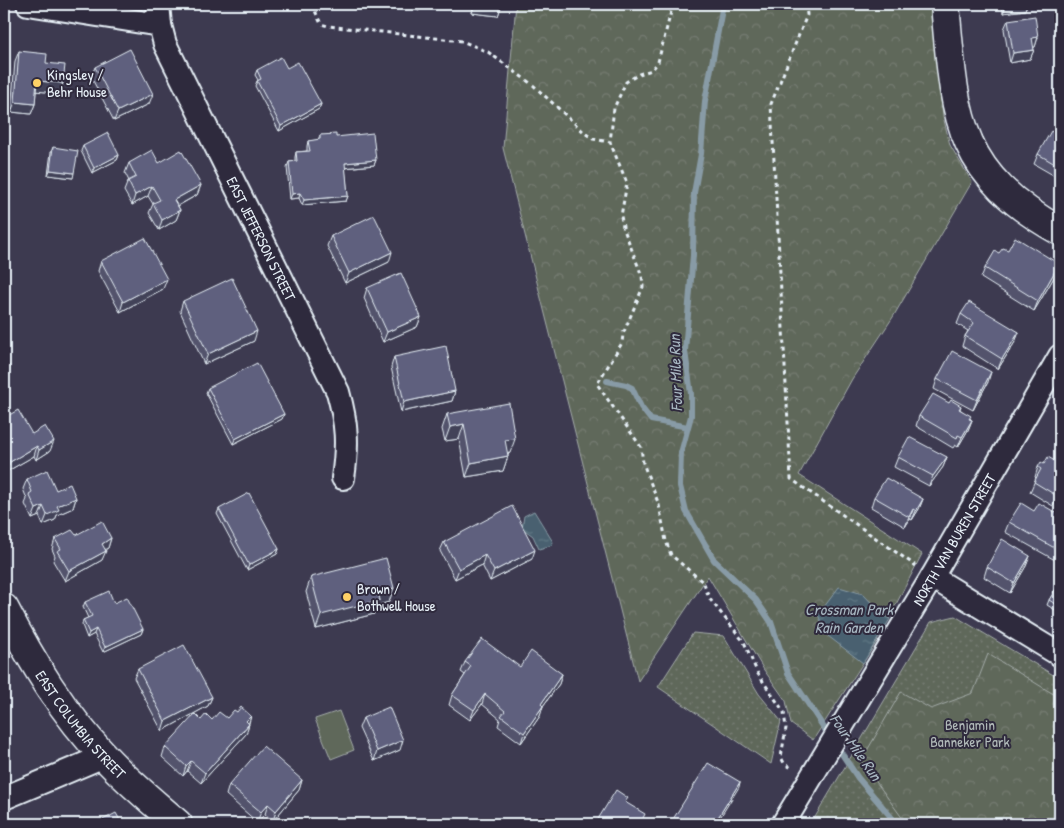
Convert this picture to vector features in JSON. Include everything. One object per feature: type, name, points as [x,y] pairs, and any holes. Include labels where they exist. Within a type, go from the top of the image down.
[{"type":"street","points":[[28,4],[159,14]]},
{"type":"street","points":[[946,4],[957,107],[963,131],[974,153],[988,175],[1006,194],[1026,210],[1060,231]]},
{"type":"street","name":"EAST JEFFERSON STREET","points":[[159,14],[165,44],[338,392],[345,417],[348,447],[343,478]]},
{"type":"street","name":"NORTH VAN BUREN STREET","points":[[783,824],[932,577],[1060,356]]},
{"type":"street","points":[[932,577],[1060,655]]},
{"type":"street","name":"EAST COLUMBIA STREET","points":[[4,608],[38,670],[63,706],[104,756],[178,824]]},
{"type":"street","points":[[4,798],[104,756]]},
{"type":"path","points":[[312,4],[321,24],[328,26],[462,41],[488,52],[533,85],[585,133],[593,138],[610,142]]},
{"type":"path","points":[[674,4],[656,67],[631,78],[622,88],[614,108],[610,142],[627,184],[621,216],[623,227],[642,276],[642,287],[622,334],[622,343],[597,384],[641,447],[643,463],[660,505],[666,541],[671,555],[704,583],[709,598],[744,642],[758,674],[784,712],[786,728],[781,757],[784,763],[796,772]]},
{"type":"path","points":[[806,4],[807,15],[771,104],[792,479],[932,577]]},
{"type":"green space","points":[[516,4],[930,4],[943,116],[950,145],[972,182],[893,317],[852,379],[799,475],[922,554],[876,643],[813,740],[791,724],[786,701],[764,670],[708,576],[638,681],[503,148]]},
{"type":"green space","name":"Benjamin Banneker Park","points":[[955,616],[1060,679],[1060,824],[811,824],[931,622]]},
{"type":"green space","points":[[693,633],[724,636],[759,694],[781,721],[771,764],[658,687]]},
{"type":"green space","name":"Benjamin Banneker Park","points":[[988,654],[1060,698],[1060,824],[904,824],[903,819],[861,761],[901,692],[931,709],[973,693]]},
{"type":"green space","points":[[339,711],[354,750],[331,759],[315,719]]},
{"type":"water","points":[[534,511],[553,542],[552,545],[539,549],[533,536],[522,528],[524,516]]},
{"type":"water","name":"Crossman Park Rain Garden","points":[[839,587],[863,594],[881,613],[890,619],[863,663],[828,636],[818,615]]},
{"type":"building","points":[[1035,16],[1038,37],[1032,38],[1034,50],[1013,53],[1008,20]]},
{"type":"building","points":[[130,49],[153,94],[118,111],[95,67]]},
{"type":"building","name":"Kingsley / Behr House","points":[[19,51],[47,54],[46,63],[65,65],[63,83],[37,81],[35,104],[15,102]]},
{"type":"building","points":[[281,57],[287,68],[298,62],[321,104],[281,126],[257,81],[261,79],[257,70]]},
{"type":"building","points":[[1051,131],[1060,136],[1060,167],[1038,154]]},
{"type":"building","points":[[108,133],[119,155],[94,168],[83,146]]},
{"type":"building","points":[[373,133],[376,160],[345,163],[348,196],[304,200],[300,193],[292,194],[289,162],[297,161],[296,152],[310,151],[308,141],[320,139],[320,135],[336,134],[336,137]]},
{"type":"building","points":[[53,147],[78,151],[74,173],[50,170]]},
{"type":"building","points":[[152,150],[159,163],[181,150],[201,185],[174,200],[180,210],[162,220],[153,203],[160,200],[152,186],[135,195],[128,181],[136,177],[129,163]]},
{"type":"building","points":[[374,215],[392,252],[349,273],[331,236]]},
{"type":"building","points":[[1015,237],[1059,264],[1038,301],[985,268],[995,251],[999,253],[1003,248],[1008,250]]},
{"type":"building","points":[[145,238],[167,279],[123,302],[101,261]]},
{"type":"building","points":[[401,273],[421,317],[387,332],[367,288]]},
{"type":"building","points":[[232,278],[257,331],[208,354],[183,301]]},
{"type":"building","points":[[969,302],[1019,332],[1002,359],[965,336],[974,323],[961,314]]},
{"type":"building","points":[[446,346],[455,391],[404,402],[394,357]]},
{"type":"building","points":[[952,351],[991,372],[977,400],[937,379]]},
{"type":"building","points":[[4,356],[10,367],[4,370]]},
{"type":"building","points":[[257,363],[284,414],[235,439],[208,388]]},
{"type":"building","points":[[4,375],[8,383],[4,385]]},
{"type":"building","points":[[933,394],[949,403],[951,400],[961,406],[959,409],[971,416],[969,419],[972,420],[962,437],[958,435],[957,438],[919,416]]},
{"type":"building","points":[[509,403],[515,439],[505,440],[508,456],[471,463],[464,424],[450,427],[447,414]]},
{"type":"building","points":[[18,410],[32,434],[45,426],[54,441],[39,450],[37,446],[10,462],[4,452],[4,418]]},
{"type":"building","points":[[909,437],[947,457],[933,476],[898,457]]},
{"type":"building","points":[[1048,457],[1060,464],[1060,490],[1057,496],[1034,482],[1041,469],[1038,467],[1041,462],[1044,464]]},
{"type":"building","points":[[47,470],[56,490],[70,484],[76,498],[57,506],[59,510],[47,515],[43,506],[36,509],[29,494],[32,492],[27,479]]},
{"type":"building","points":[[886,478],[923,499],[916,511],[913,509],[909,517],[874,497]]},
{"type":"building","points":[[249,493],[279,549],[249,565],[219,509]]},
{"type":"building","points":[[1021,503],[1034,511],[1039,503],[1060,515],[1060,547],[1058,550],[1009,522]]},
{"type":"building","points":[[512,506],[535,550],[494,571],[485,555],[459,569],[444,542]]},
{"type":"building","points":[[102,521],[111,538],[102,544],[106,551],[69,571],[57,551],[61,549],[55,539],[72,530],[76,535]]},
{"type":"building","points":[[1002,539],[1030,556],[1014,583],[987,567]]},
{"type":"building","points":[[386,558],[394,588],[378,592],[380,600],[321,615],[311,577]]},
{"type":"building","points":[[1060,582],[1060,607],[1049,600]]},
{"type":"building","points":[[109,591],[114,603],[127,597],[143,629],[105,647],[96,629],[89,633],[83,620],[92,616],[85,602]]},
{"type":"building","points":[[482,639],[520,667],[531,651],[562,674],[524,733],[501,716],[505,711],[485,694],[474,710],[452,695],[471,666],[465,662]]},
{"type":"building","points":[[184,645],[212,697],[165,721],[138,669]]},
{"type":"building","points":[[241,707],[251,716],[246,721],[249,724],[205,773],[191,761],[186,766],[165,747],[195,714],[201,720],[206,714],[212,720],[219,712],[227,718],[234,710],[237,712]]},
{"type":"building","points":[[389,707],[403,740],[377,751],[363,718]]},
{"type":"building","points":[[263,746],[302,780],[276,811],[268,804],[261,812],[229,785]]},
{"type":"building","points":[[708,763],[740,782],[714,824],[670,824]]},
{"type":"building","points":[[616,790],[628,798],[625,802],[645,814],[643,818],[646,820],[644,824],[595,824]]},
{"type":"building","points":[[116,813],[122,824],[95,824]]},
{"type":"waterway","name":"Four Mile Run","points":[[723,4],[705,101],[701,154],[694,193],[693,255],[685,351],[691,394],[691,416],[681,453],[680,486],[686,511],[714,560],[756,600],[771,622],[788,673],[830,737]]},
{"type":"waterway","points":[[607,381],[632,388],[641,407],[651,420],[688,427]]},
{"type":"waterway","name":"Four Mile Run","points":[[836,745],[858,778],[897,824]]},
{"type":"place","name":"Kingsley / Behr House","points":[[37,83]]},
{"type":"place","name":"Brown / Bothwell House","points":[[347,597]]}]
